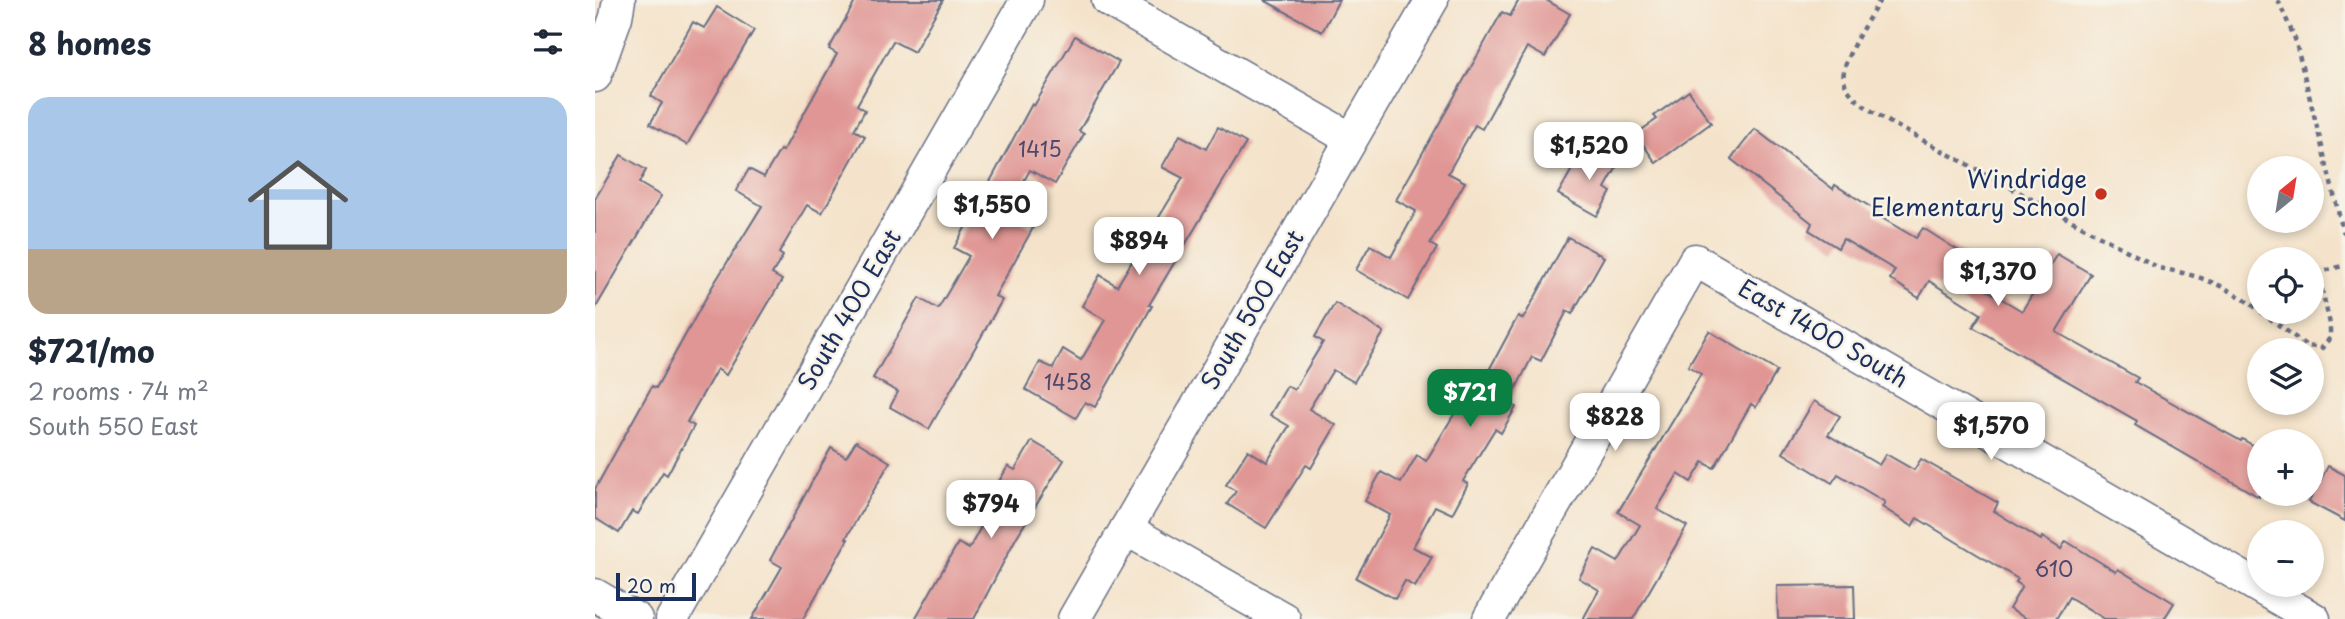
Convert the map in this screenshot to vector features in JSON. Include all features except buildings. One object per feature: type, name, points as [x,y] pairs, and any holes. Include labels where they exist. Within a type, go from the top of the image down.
[{"type":"street","points":[[595,76],[616,17],[619,0]]},
{"type":"street","name":"South 400 East","points":[[672,619],[1027,0]]},
{"type":"street","points":[[1108,0],[1351,139]]},
{"type":"street","name":"South 500 East","points":[[1074,619],[1432,0]]},
{"type":"street","name":"East 1400 South","points":[[1489,619],[1695,260],[2314,619]]},
{"type":"street","points":[[1126,529],[1284,619]]},
{"type":"street","points":[[595,595],[636,619]]},
{"type":"path","points":[[1880,0],[1843,70],[1845,84],[1858,101],[1891,123],[2159,268],[2199,276],[2234,291],[2247,301]]},
{"type":"path","points":[[2278,0],[2295,39],[2345,233]]},
{"type":"path","points":[[2324,271],[2345,265]]},
{"type":"path","points":[[2277,324],[2307,346],[2322,348],[2330,338],[2330,324],[2324,298]]},
{"type":"place","name":"Windridge Elementary School","points":[[2101,194]]}]
